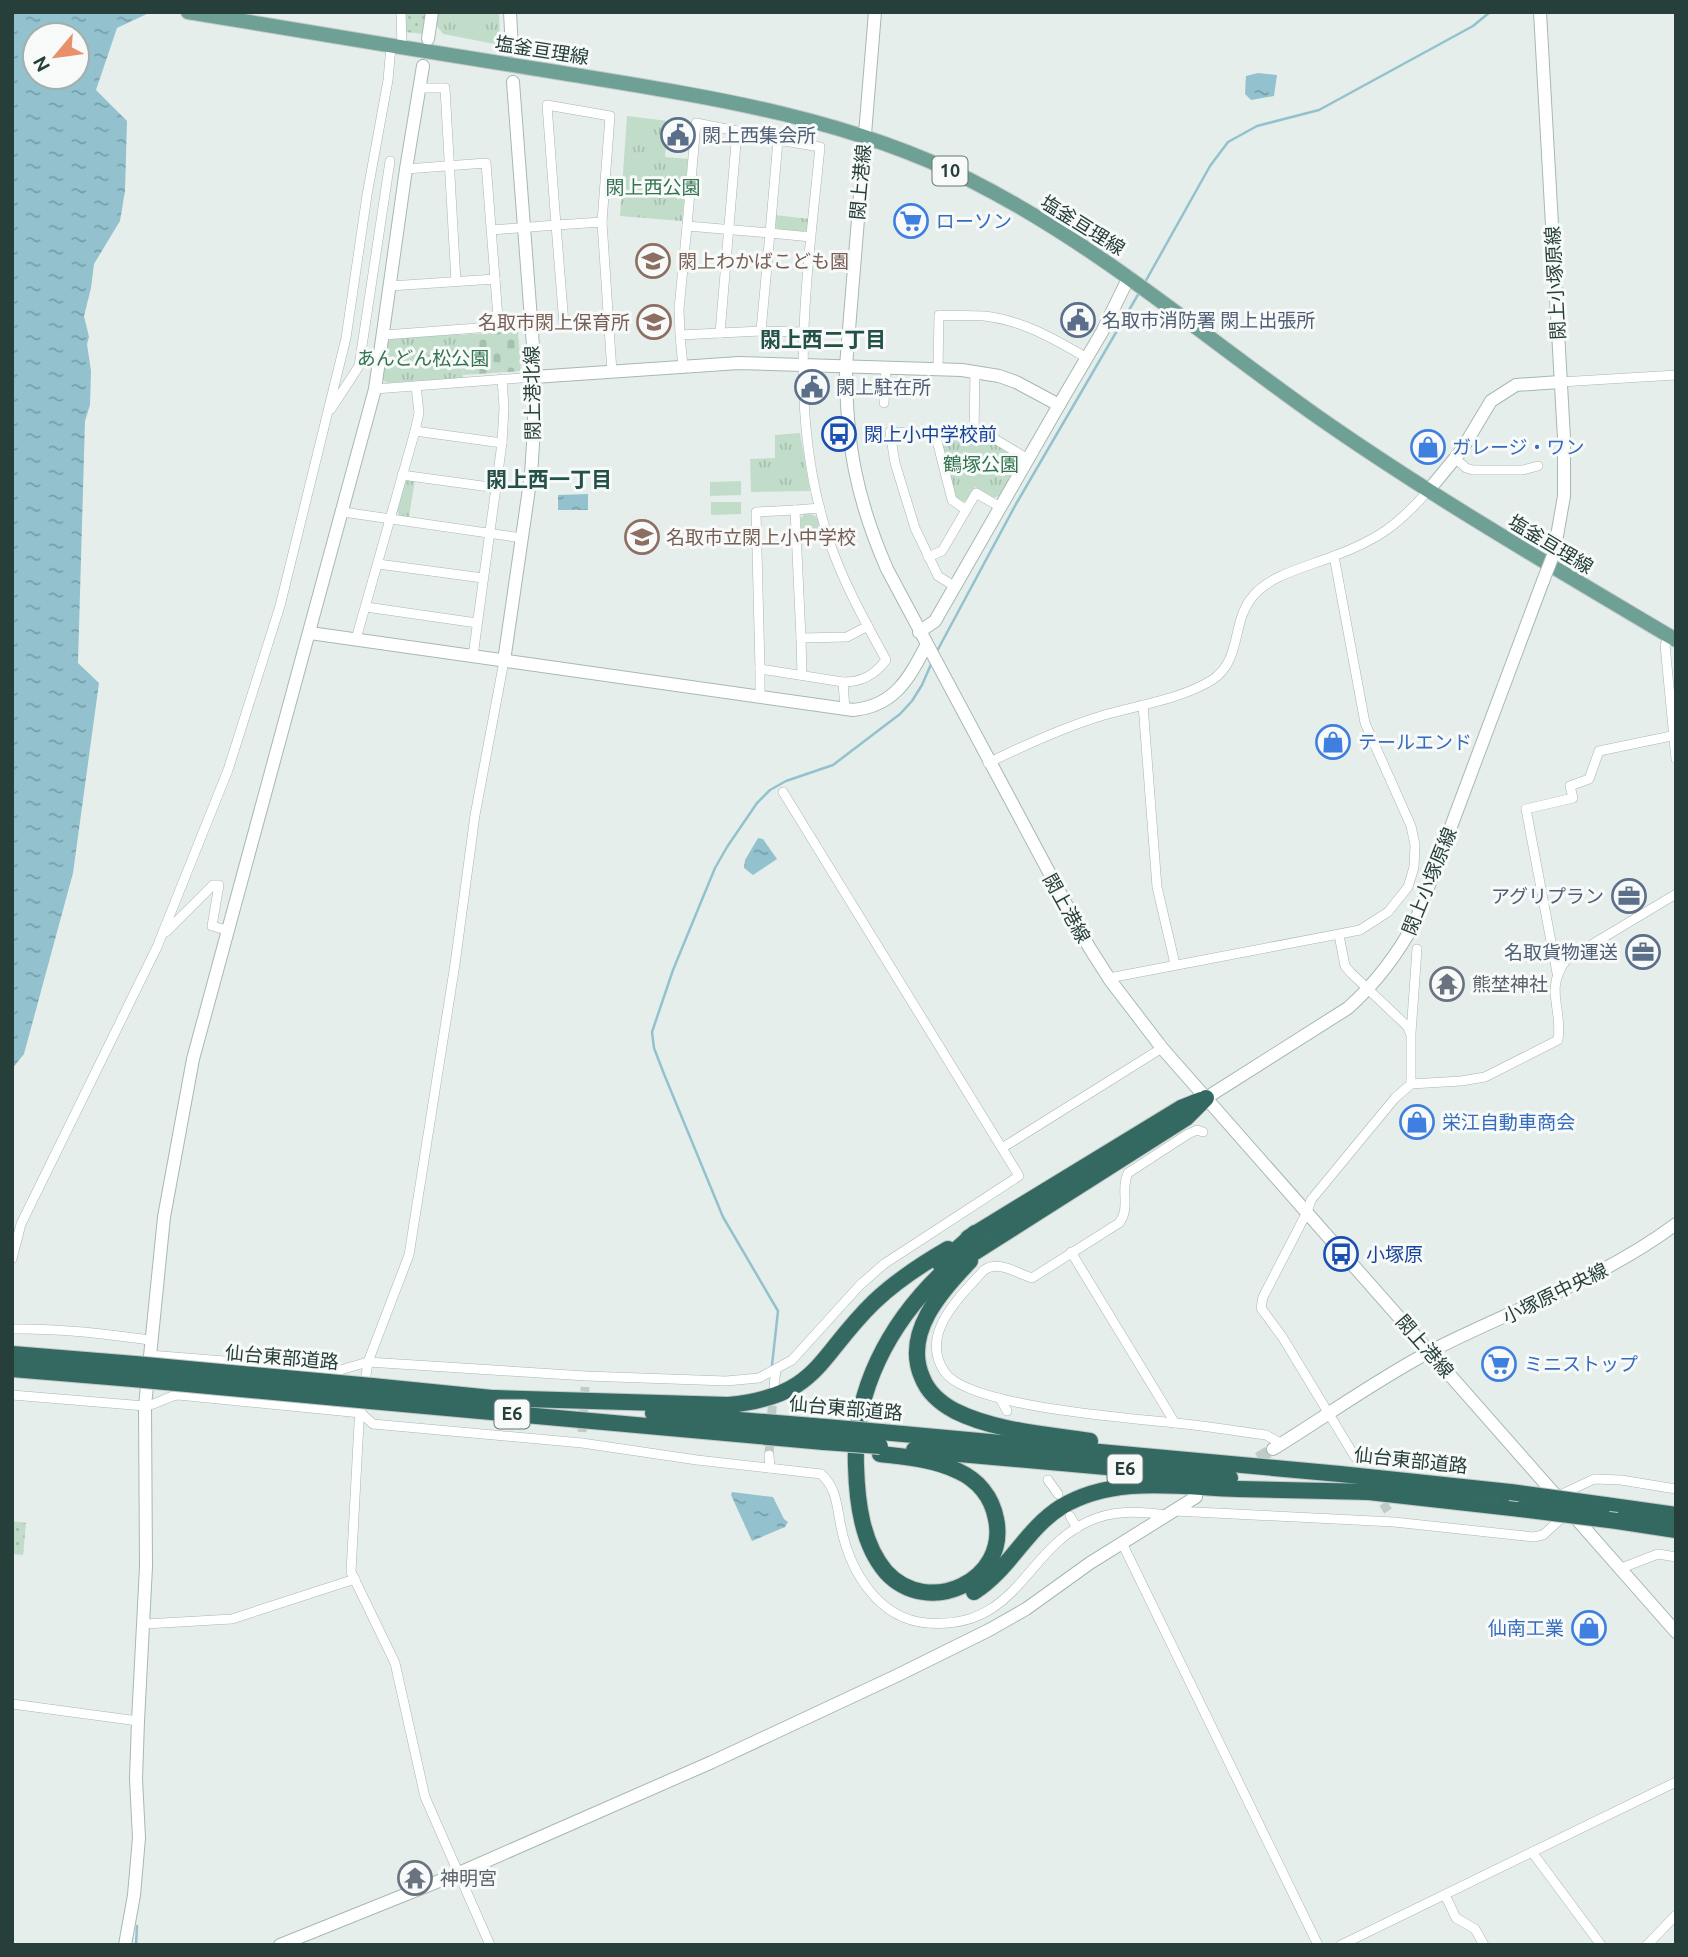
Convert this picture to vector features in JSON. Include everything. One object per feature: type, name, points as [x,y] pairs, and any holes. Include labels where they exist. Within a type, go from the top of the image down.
[{"type":"highway","points":[[1206,1098],[1181,1108],[936,1267],[895,1311],[867,1360],[854,1400],[846,1458],[853,1522],[869,1562],[892,1589],[913,1600],[935,1603],[958,1600],[988,1581],[1053,1513],[1073,1501],[1105,1489],[1143,1485],[1371,1492]]},
{"type":"highway","points":[[491,1398],[727,1405],[778,1396],[814,1373],[872,1303],[892,1285],[920,1266],[979,1240]]},
{"type":"highway","points":[[880,1444],[966,1475],[984,1491],[995,1512],[997,1536],[992,1558],[972,1581],[953,1591],[930,1594],[907,1587],[887,1572],[873,1550],[865,1530],[856,1488],[855,1459],[862,1404],[874,1368],[890,1335],[922,1291],[979,1240]]},
{"type":"highway","points":[[979,1240],[938,1298],[919,1335],[917,1360],[925,1383],[931,1394],[951,1409],[985,1422],[1044,1434],[1340,1474]]},
{"type":"highway","name":"仙台東部道路","points":[[12,1354],[134,1372],[368,1400],[654,1427],[880,1444],[1371,1492],[1676,1530]]},
{"type":"highway","name":"仙台東部道路","points":[[12,1369],[134,1372]]},
{"type":"highway","name":"仙台東部道路","points":[[368,1400],[491,1398],[825,1439]]},
{"type":"highway","name":"仙台東部道路","points":[[880,1444],[1340,1474],[1510,1492],[1676,1515]]},
{"type":"main road","name":"10","points":[[188,12],[392,46]]},
{"type":"main road","name":"塩釜亘理線","points":[[392,46],[612,81],[783,114],[864,137],[968,179],[1060,231],[1138,283],[1317,416],[1428,491],[1673,639]]},
{"type":"street","points":[[12,1259],[21,1224],[161,937],[219,795],[280,606],[346,338],[392,46],[401,12]]},
{"type":"street","points":[[428,39],[432,12]]},
{"type":"street","points":[[510,12],[512,50]]},
{"type":"street","name":"閖上港線","points":[[875,12],[846,366],[847,427],[862,504],[887,569],[988,764],[1069,913],[1109,978],[1162,1048],[1676,1632]]},
{"type":"street","name":"閖上小塚原線","points":[[1206,1098],[1325,1024],[1369,989],[1389,965],[1416,920],[1554,553],[1564,496],[1540,12]]},
{"type":"street","points":[[125,1945],[137,1866],[138,1721],[145,1624],[145,1406],[161,1242],[173,1162],[194,1059],[227,930],[375,388],[423,66]]},
{"type":"street","name":"閖上港北線","points":[[504,661],[533,452],[534,377],[513,82]]},
{"type":"street","points":[[420,88],[445,88],[456,282]]},
{"type":"street","points":[[608,320],[564,324],[547,105],[610,116],[602,222],[608,320],[611,372]]},
{"type":"street","points":[[683,367],[679,309],[696,123],[820,147],[803,332],[806,437],[820,508],[848,587],[886,660],[880,669],[856,682],[760,669]]},
{"type":"street","points":[[720,333],[737,131]]},
{"type":"street","points":[[761,331],[778,140]]},
{"type":"street","points":[[326,416],[359,366],[390,161]]},
{"type":"street","points":[[384,335],[491,327],[498,318],[486,163],[406,169]]},
{"type":"street","points":[[492,230],[602,222]]},
{"type":"street","points":[[687,226],[811,237]]},
{"type":"street","points":[[390,286],[495,279]]},
{"type":"street","points":[[919,632],[934,623],[1087,358],[1138,283]]},
{"type":"street","points":[[938,369],[939,315],[984,316],[1017,323],[1049,336],[1087,358]]},
{"type":"street","points":[[680,335],[803,332]]},
{"type":"street","points":[[375,388],[739,363],[802,364],[975,372],[1016,382],[1059,405]]},
{"type":"street","points":[[884,403],[886,368]]},
{"type":"street","points":[[974,435],[975,372]]},
{"type":"street","points":[[988,764],[1059,730],[1190,691],[1216,677],[1233,654],[1246,607],[1256,593],[1275,580],[1363,545],[1399,522],[1455,458],[1482,412],[1502,392],[1516,385],[1676,375]]},
{"type":"street","points":[[473,656],[502,443],[502,379]]},
{"type":"street","points":[[356,639],[415,431],[419,413],[416,386]]},
{"type":"street","points":[[415,431],[502,443]]},
{"type":"street","points":[[954,586],[938,576],[928,557],[905,501],[890,432],[990,436],[1028,459]]},
{"type":"street","points":[[935,433],[952,500],[966,510]]},
{"type":"street","points":[[1455,458],[1466,468],[1473,470],[1523,470],[1538,466]]},
{"type":"street","points":[[402,475],[497,488]]},
{"type":"street","points":[[928,557],[942,551],[976,493],[1000,507]]},
{"type":"street","points":[[760,698],[756,512],[820,508]]},
{"type":"street","points":[[795,510],[802,675]]},
{"type":"street","points":[[343,512],[522,538]]},
{"type":"street","points":[[1109,978],[1339,935],[1373,923],[1400,899],[1414,867],[1415,845],[1411,826],[1365,723],[1334,556]]},
{"type":"street","points":[[378,564],[483,578]]},
{"type":"street","points":[[366,607],[477,624]]},
{"type":"street","points":[[800,638],[847,637],[868,626]]},
{"type":"street","points":[[310,633],[845,710],[864,709],[896,693],[931,654]]},
{"type":"street","points":[[1673,639],[1665,645],[1676,760]]},
{"type":"street","points":[[490,1945],[425,1797],[395,1663],[351,1572],[368,1400],[368,1362],[409,1255],[475,815],[504,661]]},
{"type":"street","points":[[844,682],[845,710]]},
{"type":"street","points":[[1143,705],[1157,887],[1175,964]]},
{"type":"street","points":[[1557,973],[1526,808],[1573,799],[1570,786],[1589,779],[1599,751],[1675,735]]},
{"type":"street","points":[[149,1355],[340,1370],[368,1362],[585,1381],[726,1381],[759,1378],[792,1360],[860,1285],[884,1264],[1019,1176],[783,792]]},
{"type":"street","points":[[161,937],[213,885],[219,885],[212,926],[227,930]]},
{"type":"street","points":[[1355,1457],[1283,1338],[1261,1308],[1263,1297],[1311,1200],[1395,1098],[1411,1084],[1485,1077],[1558,1040],[1560,1028],[1554,986],[1557,973],[1566,960],[1676,894]]},
{"type":"street","points":[[1339,935],[1345,966],[1407,1026],[1411,1035]]},
{"type":"street","points":[[1411,1084],[1411,1035],[1417,949]]},
{"type":"street","points":[[1002,1148],[1162,1048]]},
{"type":"street","points":[[1203,1132],[1197,1130],[1188,1134],[1134,1168],[1125,1180],[1124,1218],[1032,1278],[999,1266],[991,1266],[948,1310],[938,1332],[938,1359],[943,1371],[965,1388],[1000,1398],[1111,1417],[1266,1435],[1277,1447]]},
{"type":"street","name":"小塚原中央線","points":[[1277,1447],[1430,1352],[1605,1270],[1676,1224]]},
{"type":"street","points":[[1071,1252],[1175,1423]]},
{"type":"street","points":[[12,1329],[40,1328],[150,1340]]},
{"type":"street","points":[[774,1385],[776,1370]]},
{"type":"street","points":[[12,1395],[145,1406],[178,1395],[368,1400]]},
{"type":"street","points":[[1000,1398],[1007,1411]]},
{"type":"street","points":[[368,1400],[373,1424],[582,1443],[821,1474],[828,1479],[835,1496],[846,1546],[866,1586],[874,1597],[896,1612],[924,1622],[956,1622],[974,1617],[1002,1602],[1049,1551],[1077,1528],[1089,1521],[1125,1512],[1394,1522],[1534,1537],[1543,1535],[1569,1512]]},
{"type":"street","points":[[582,1432],[582,1443]]},
{"type":"street","points":[[769,1455],[770,1468]]},
{"type":"street","points":[[1556,1497],[1594,1479],[1621,1480],[1676,1489]]},
{"type":"street","points":[[1048,1480],[1058,1494]]},
{"type":"street","points":[[280,1945],[459,1873],[725,1756],[978,1635],[1026,1609],[1122,1543],[1196,1497]]},
{"type":"street","points":[[1388,1511],[1394,1522]]},
{"type":"street","points":[[1070,1516],[1077,1528]]},
{"type":"street","points":[[1122,1543],[1318,1945]]},
{"type":"street","points":[[1619,1569],[1658,1554],[1676,1557]]},
{"type":"street","points":[[145,1624],[232,1619],[355,1579]]},
{"type":"street","points":[[12,1704],[138,1721]]},
{"type":"street","points":[[1341,1945],[1676,1782]]},
{"type":"street","points":[[1532,1852],[1601,1945]]},
{"type":"street","points":[[1445,1895],[1456,1918],[1475,1930],[1484,1945]]},
{"type":"street","points":[[1647,1945],[1676,1915]]},
{"type":"green space","points":[[404,12],[427,12],[424,34],[405,32]]},
{"type":"green space","points":[[436,12],[499,12],[500,40],[495,44],[443,34],[436,25]]},
{"type":"green space","name":"閖上西公園","points":[[627,116],[668,121],[665,157],[688,159],[682,221],[620,216]]},
{"type":"green space","points":[[775,215],[810,219],[808,229],[802,232],[778,230]]},
{"type":"green space","points":[[518,331],[521,371],[463,375],[459,335]]},
{"type":"green space","name":"あんどん松公園","points":[[459,332],[463,378],[387,383],[382,379],[388,342],[393,337]]},
{"type":"green space","points":[[800,433],[810,491],[751,492],[750,459],[775,458],[775,435]]},
{"type":"green space","name":"鶴塚公園","points":[[945,438],[989,440],[1017,457],[1019,463],[999,496],[993,498],[975,487],[967,500],[962,502],[956,499],[941,444]]},
{"type":"green space","points":[[415,480],[409,517],[399,515],[396,510],[404,482]]},
{"type":"green space","points":[[741,481],[741,495],[710,496],[710,482]]},
{"type":"green space","points":[[711,502],[741,502],[741,514],[711,515]]},
{"type":"green space","points":[[805,513],[817,518],[825,539],[801,540],[801,518]]},
{"type":"green space","points":[[12,1521],[26,1523],[23,1555],[12,1554]]},
{"type":"water","points":[[12,12],[151,12],[117,28],[96,90],[127,121],[125,191],[120,221],[94,264],[84,316],[89,337],[87,344],[91,371],[90,405],[85,421],[78,663],[99,683],[73,873],[24,1054],[12,1069]]},
{"type":"water","points":[[1258,73],[1277,75],[1274,96],[1251,100],[1245,94],[1246,76]]},
{"type":"water","points":[[588,494],[588,510],[558,510],[558,495]]},
{"type":"water","points":[[758,838],[763,839],[777,859],[753,875],[744,868],[745,860]]},
{"type":"water","points":[[732,1492],[773,1497],[788,1522],[785,1527],[752,1541]]},
{"type":"waterway","points":[[1144,284],[1210,166],[1228,142],[1257,126],[1319,110],[1473,26],[1490,12]]},
{"type":"waterway","points":[[936,653],[1016,504],[1139,293]]},
{"type":"waterway","points":[[772,1365],[778,1311],[723,1217],[654,1048],[652,1032],[673,970],[715,868],[757,803],[770,790],[786,781],[833,765],[900,714],[922,685],[932,662]]},
{"type":"waterway","points":[[136,1945],[137,1926]]},
{"type":"tunnel","points":[[582,1432],[585,1387]]},
{"type":"tunnel","points":[[769,1455],[773,1394]]},
{"type":"tunnel","points":[[1243,1468],[1273,1449]]},
{"type":"tunnel","points":[[1376,1492],[1388,1511]]},
{"type":"place","name":"閖上西集会所","points":[[678,135]]},
{"type":"place","name":"ローソン","points":[[911,221]]},
{"type":"place","name":"閖上わかばこども園","points":[[653,261]]},
{"type":"place","name":"名取市消防署 閖上出張所","points":[[1078,320]]},
{"type":"place","name":"名取市閖上保育所","points":[[654,322]]},
{"type":"place","name":"閖上駐在所","points":[[812,387]]},
{"type":"place","name":"閖上小中学校前","points":[[839,434]]},
{"type":"place","name":"ガレージ・ワン","points":[[1428,447]]},
{"type":"place","name":"名取市立閖上小中学校","points":[[642,537]]},
{"type":"place","name":"テールエンド","points":[[1333,742]]},
{"type":"place","name":"アグリプラン","points":[[1629,896]]},
{"type":"place","name":"名取貨物運送","points":[[1643,952]]},
{"type":"place","name":"熊埜神社","points":[[1447,984]]},
{"type":"place","name":"栄江自動車商会","points":[[1417,1122]]},
{"type":"place","name":"小塚原","points":[[1341,1254]]},
{"type":"place","name":"ミニストップ","points":[[1499,1364]]},
{"type":"place","name":"仙南工業","points":[[1589,1628]]},
{"type":"place","name":"神明宮","points":[[415,1878]]},
{"type":"district","name":"閖上西二丁目","points":[[823,340]]},
{"type":"district","name":"閖上西一丁目","points":[[549,480]]}]
